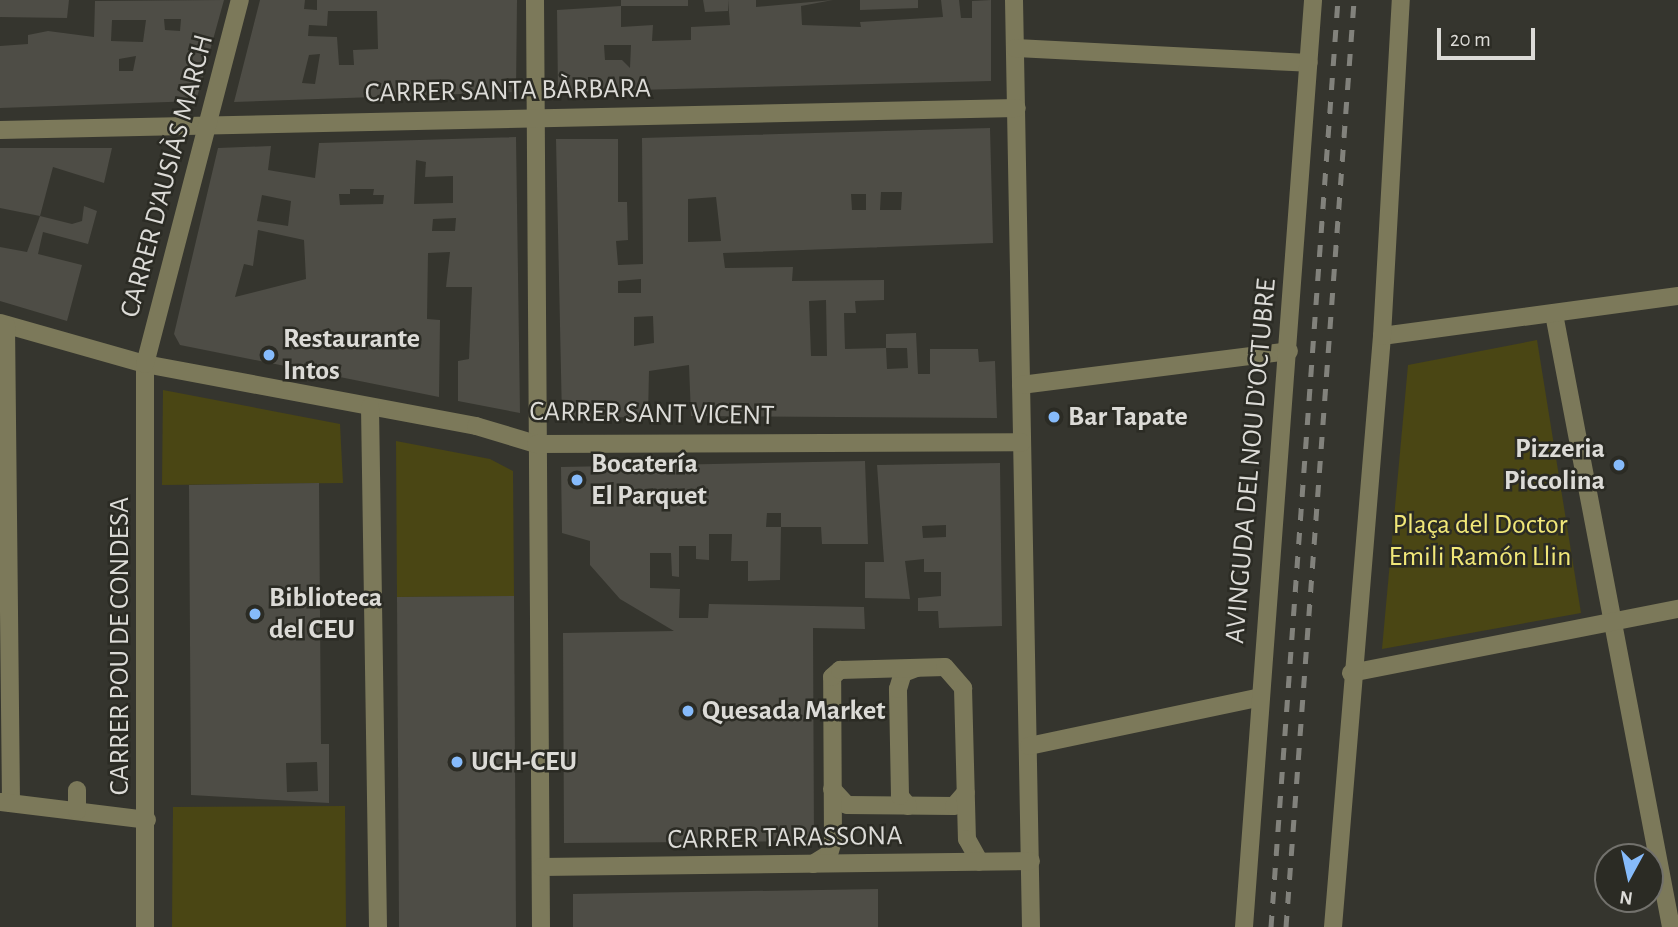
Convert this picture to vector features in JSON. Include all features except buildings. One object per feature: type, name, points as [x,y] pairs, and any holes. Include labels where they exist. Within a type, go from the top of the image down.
[{"type":"street","name":"CARRER D'AUSIÀS MARCH","points":[[145,364],[240,0]]},
{"type":"street","points":[[535,0],[541,927]]},
{"type":"street","points":[[1014,0],[1031,927]]},
{"type":"street","name":"AVINGUDA DEL NOU D'OCTUBRE","points":[[1244,927],[1256,698],[1289,351],[1313,0]]},
{"type":"street","points":[[1333,927],[1351,673],[1382,337],[1401,0]]},
{"type":"street","points":[[1014,48],[1309,63]]},
{"type":"street","name":"CARRER SANTA BÀRBARA","points":[[0,130],[208,127],[535,116],[1017,108]]},
{"type":"street","points":[[1382,337],[1678,296]]},
{"type":"street","points":[[1554,314],[1671,927]]},
{"type":"street","points":[[3,324],[6,803],[147,820]]},
{"type":"street","name":"CARRER SANT VICENT","points":[[3,324],[77,352],[370,407],[536,444],[1022,442]]},
{"type":"street","points":[[1021,385],[1289,351]]},
{"type":"street","name":"CARRER POU DE CONDESA","points":[[145,364],[145,927]]},
{"type":"street","points":[[370,407],[378,927]]},
{"type":"street","points":[[1351,673],[1678,609]]},
{"type":"street","points":[[813,864],[829,854],[834,841],[832,677],[840,670],[945,667],[960,679],[968,849],[980,862]]},
{"type":"street","points":[[908,806],[900,796],[898,690],[903,673],[916,668]]},
{"type":"street","points":[[1029,746],[1256,698]]},
{"type":"street","points":[[832,789],[847,805],[954,806],[966,792]]},
{"type":"street","points":[[77,811],[78,790]]},
{"type":"street","name":"CARRER TARASSONA","points":[[541,867],[1031,861]]},
{"type":"green space","name":"Plaça del Doctor Emili Ramón Llin","points":[[1537,340],[1581,613],[1382,649],[1408,365]]},
{"type":"green space","points":[[163,390],[340,424],[343,483],[162,485]]},
{"type":"green space","points":[[396,441],[490,459],[513,471],[514,596],[397,597]]},
{"type":"green space","points":[[345,806],[346,927],[172,927],[173,807]]},
{"type":"railway","points":[[1271,927],[1338,0]]},
{"type":"railway","points":[[1286,927],[1354,0]]},
{"type":"place","name":"Restaurante Intos","points":[[269,355]]},
{"type":"place","name":"Bar Tapate","points":[[1054,417]]},
{"type":"place","name":"Pizzeria Piccolina","points":[[1619,465]]},
{"type":"place","name":"Bocatería El Parquet","points":[[577,480]]},
{"type":"place","name":"Biblioteca del CEU","points":[[255,614]]},
{"type":"place","name":"Quesada Market","points":[[688,711]]},
{"type":"place","name":"UCH-CEU","points":[[457,762]]}]
